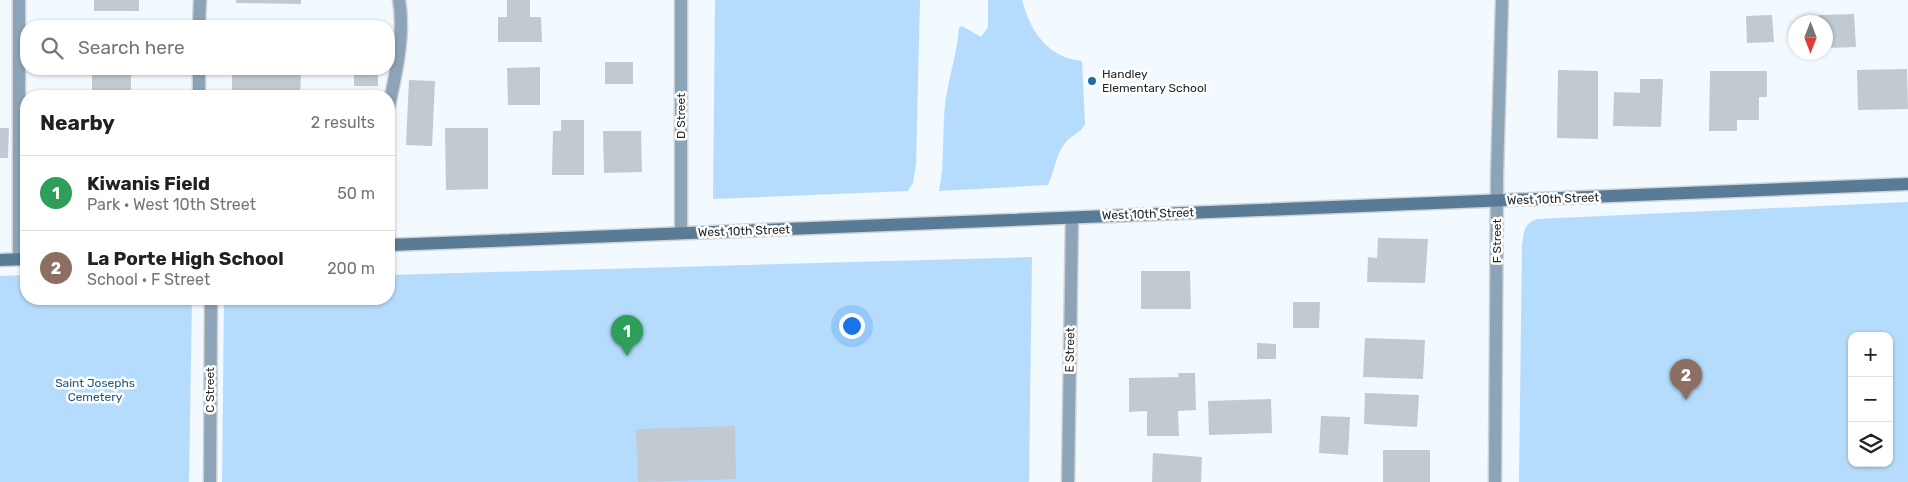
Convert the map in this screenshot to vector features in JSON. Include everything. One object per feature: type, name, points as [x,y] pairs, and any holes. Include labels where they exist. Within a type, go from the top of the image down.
[{"type":"street","points":[[19,0],[20,65]]},
{"type":"street","points":[[200,0],[200,20]]},
{"type":"street","points":[[393,90],[398,66],[401,12],[399,0]]},
{"type":"street","name":"D Street","points":[[681,0],[681,232]]},
{"type":"street","name":"F Street","points":[[1495,482],[1497,201],[1502,0]]},
{"type":"street","points":[[20,75],[20,90]]},
{"type":"street","points":[[199,75],[199,90]]},
{"type":"street","name":"West 10th Street","points":[[395,245],[1908,184]]},
{"type":"street","name":"E Street","points":[[1068,482],[1072,218]]},
{"type":"street","points":[[0,260],[20,259]]},
{"type":"street","name":"C Street","points":[[210,482],[211,305]]},
{"type":"green space","points":[[715,0],[920,0],[916,164],[913,183],[908,191],[713,199]]},
{"type":"green space","points":[[988,0],[1022,0],[1030,22],[1042,41],[1059,55],[1082,61],[1085,124],[1081,130],[1067,140],[1062,148],[1048,185],[939,191],[945,105],[959,28],[962,26],[981,37],[988,27]]},
{"type":"green space","points":[[1908,202],[1908,482],[1519,482],[1522,246],[1524,233],[1532,221],[1537,219]]},
{"type":"green space","points":[[1032,257],[1029,482],[222,482],[224,305],[395,305],[395,275]]},
{"type":"green space","name":"Saint Josephs Cemetery","points":[[20,275],[20,305],[192,305],[189,482],[0,482],[0,276]]},
{"type":"building","points":[[94,0],[139,0],[139,11],[94,11]]},
{"type":"building","points":[[236,0],[301,0],[301,4],[236,3]]},
{"type":"building","points":[[507,0],[530,0],[530,17],[541,17],[542,42],[498,42],[498,17],[507,17]]},
{"type":"building","points":[[1854,14],[1856,47],[1833,48],[1833,15],[1819,15]]},
{"type":"building","points":[[1772,15],[1774,42],[1747,43],[1746,16]]},
{"type":"building","points":[[605,62],[633,62],[633,84],[605,84]]},
{"type":"building","points":[[540,67],[540,105],[508,105],[507,68]]},
{"type":"building","points":[[1907,69],[1908,109],[1858,110],[1857,70]]},
{"type":"building","points":[[1558,70],[1598,71],[1598,139],[1557,138]]},
{"type":"building","points":[[1710,71],[1767,71],[1767,97],[1759,97],[1759,120],[1737,120],[1737,131],[1709,131]]},
{"type":"building","points":[[92,75],[131,75],[131,90],[92,90]]},
{"type":"building","points":[[232,75],[301,75],[300,90],[232,90]]},
{"type":"building","points":[[354,75],[378,75],[378,86],[354,86]]},
{"type":"building","points":[[1640,79],[1663,79],[1661,127],[1613,126],[1614,92],[1640,93]]},
{"type":"building","points":[[409,80],[435,81],[432,146],[406,145]]},
{"type":"building","points":[[561,120],[584,120],[584,175],[552,175],[553,131],[561,131]]},
{"type":"building","points":[[0,128],[9,128],[8,158],[0,158]]},
{"type":"building","points":[[445,128],[488,128],[488,189],[446,190]]},
{"type":"building","points":[[603,131],[641,131],[642,172],[604,173]]},
{"type":"building","points":[[1378,238],[1428,239],[1425,283],[1367,282],[1368,257],[1377,258]]},
{"type":"building","points":[[1141,271],[1190,271],[1191,309],[1141,309]]},
{"type":"building","points":[[1293,302],[1320,302],[1319,328],[1293,328]]},
{"type":"building","points":[[1365,338],[1425,340],[1423,379],[1363,377]]},
{"type":"building","points":[[1257,343],[1276,344],[1276,359],[1257,359]]},
{"type":"building","points":[[1178,373],[1195,373],[1196,410],[1178,411],[1179,436],[1147,436],[1147,411],[1129,412],[1129,378],[1179,377]]},
{"type":"building","points":[[1365,393],[1419,395],[1417,427],[1364,424]]},
{"type":"building","points":[[1271,399],[1272,433],[1209,435],[1208,401]]},
{"type":"building","points":[[1321,416],[1350,417],[1348,455],[1319,453]]},
{"type":"building","points":[[735,426],[736,479],[638,482],[636,429]]},
{"type":"building","points":[[1383,450],[1430,450],[1430,482],[1383,482]]},
{"type":"building","points":[[1153,453],[1202,457],[1201,482],[1152,482]]},
{"type":"place","name":"Handley Elementary School","points":[[1092,81]]},
{"type":"place","name":"Kiwanis Field","points":[[627,356]]},
{"type":"place","name":"La Porte High School","points":[[1686,400]]}]
